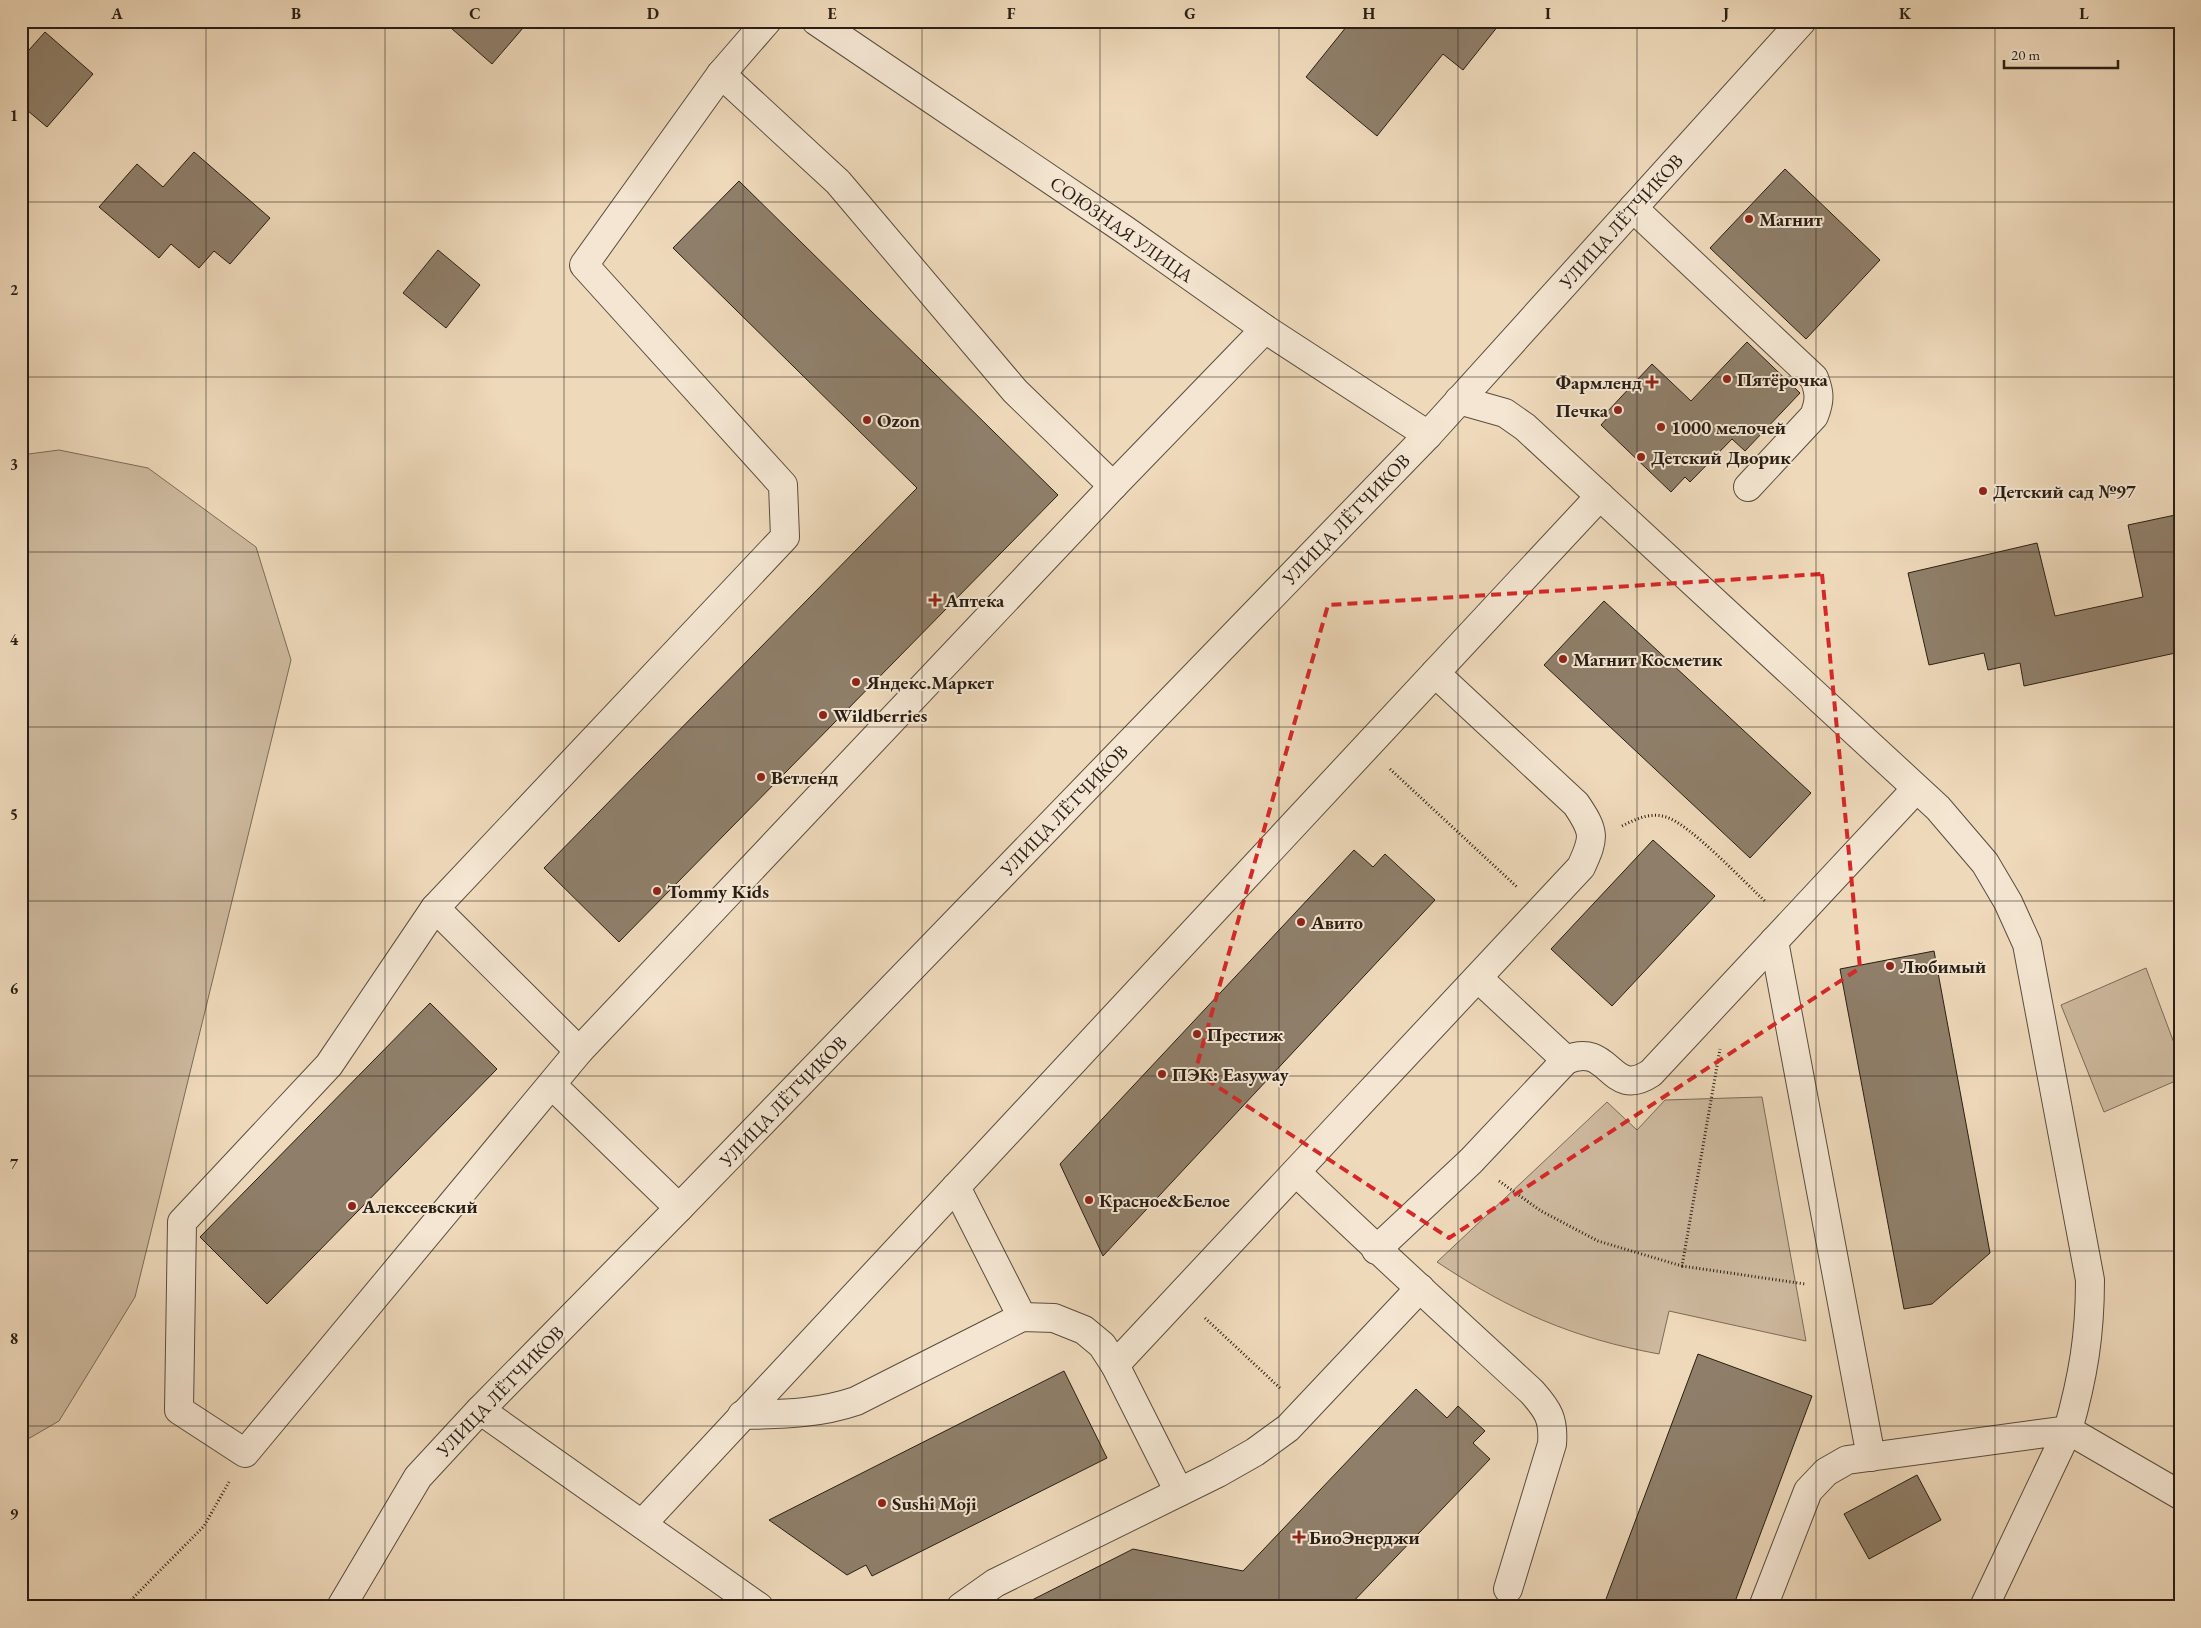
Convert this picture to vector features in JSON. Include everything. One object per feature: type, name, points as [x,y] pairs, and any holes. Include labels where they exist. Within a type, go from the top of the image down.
[{"type":"street","points":[[767,21],[721,74],[584,264],[783,485],[785,537],[435,908],[329,1065],[182,1222],[179,1410],[245,1453],[580,1051],[1113,486],[1265,329]]},
{"type":"street","name":"СОЮЗНАЯ УЛИЦА","points":[[816,21],[1125,230],[1265,329],[1428,435]]},
{"type":"street","name":"УЛИЦА ЛЁТЧИКОВ","points":[[341,1607],[418,1477],[480,1410],[679,1208],[1428,435],[1802,21]]},
{"type":"street","points":[[721,74],[838,182],[1015,391],[1113,486]]},
{"type":"street","points":[[1633,208],[1814,378],[1819,392],[1819,404],[1814,416],[1748,487]]},
{"type":"street","points":[[1459,400],[1514,417],[1938,808],[1985,863],[2008,902],[2027,944],[2090,1280],[2090,1314],[2081,1381],[2068,1430],[1984,1607]]},
{"type":"street","points":[[642,1524],[1600,496]]},
{"type":"street","points":[[1115,1365],[1581,867],[1591,844],[1590,824],[1576,804],[1436,673]]},
{"type":"street","points":[[1376,1250],[1472,1161],[1566,1060],[1578,1055],[1588,1055],[1597,1058],[1616,1077],[1630,1080],[1642,1078],[1651,1073],[1916,789]]},
{"type":"street","points":[[435,908],[580,1051]]},
{"type":"street","points":[[1782,933],[1839,1289],[1871,1458]]},
{"type":"street","points":[[1478,978],[1566,1060]]},
{"type":"street","points":[[552,1085],[679,1208]]},
{"type":"street","points":[[1296,1172],[1376,1250],[1420,1288],[1532,1392],[1548,1410],[1553,1430],[1552,1444],[1508,1589]]},
{"type":"street","points":[[956,1187],[1022,1317]]},
{"type":"street","points":[[961,1607],[995,1583],[1256,1452],[1288,1428],[1305,1411],[1420,1288]]},
{"type":"street","points":[[742,1415],[815,1412],[856,1401],[1022,1317],[1054,1318],[1084,1330],[1102,1346],[1115,1365],[1179,1492]]},
{"type":"street","points":[[480,1410],[759,1607]]},
{"type":"street","points":[[1763,1607],[1808,1491],[1826,1472],[1848,1460],[2068,1430],[2180,1495]]},
{"type":"path","points":[[1366,747],[1542,910]]},
{"type":"path","points":[[1619,827],[1646,815],[1666,817],[1689,830],[1782,933]]},
{"type":"path","points":[[1682,1266],[1721,1045]]},
{"type":"path","points":[[1472,1161],[1541,1211],[1598,1241],[1682,1266],[1839,1289]]},
{"type":"path","points":[[1181,1295],[1305,1411]]},
{"type":"path","points":[[129,1607],[131,1600],[204,1526],[245,1453]]},
{"type":"path","points":[[131,1600],[168,1607]]},
{"type":"highlighted area","points":[[1822,574],[1860,968],[1449,1238],[1195,1072],[1328,605]]},
{"type":"shaded area","points":[[59,450],[148,468],[256,547],[291,660],[135,1297],[59,1421],[21,1443],[21,455]]},
{"type":"shaded area","points":[[2146,968],[2180,1059],[2180,1079],[2104,1112],[2061,1005]]},
{"type":"shaded area","points":[[1762,1097],[1806,1341],[1669,1311],[1659,1354],[1598,1340],[1543,1320],[1491,1295],[1437,1262],[1607,1102],[1637,1130],[1665,1100]]},
{"type":"building","points":[[443,21],[529,21],[492,64]]},
{"type":"building","points":[[1351,21],[1371,21],[1381,29],[1387,21],[1502,21],[1463,70],[1443,54],[1377,136],[1306,77]]},
{"type":"building","points":[[45,32],[93,74],[47,127],[21,105],[21,59]]},
{"type":"building","points":[[194,152],[270,218],[230,264],[214,251],[199,268],[171,244],[159,258],[99,207],[137,164],[163,187]]},
{"type":"building","points":[[1785,169],[1880,260],[1806,339],[1710,248]]},
{"type":"building","points":[[739,181],[1058,495],[619,942],[544,868],[917,488],[673,248]]},
{"type":"building","points":[[438,250],[480,285],[446,328],[403,293]]},
{"type":"building","points":[[1747,342],[1800,393],[1745,451],[1732,439],[1690,482],[1685,477],[1671,492],[1601,425],[1609,416],[1606,413],[1652,364],[1691,401]]},
{"type":"building","points":[[2180,514],[2180,652],[2024,686],[2020,663],[1988,670],[1984,653],[1929,665],[1908,573],[2037,543],[2055,616],[2143,597],[2128,525]]},
{"type":"building","points":[[1604,601],[1811,793],[1750,858],[1544,665]]},
{"type":"building","points":[[1653,840],[1715,896],[1612,1006],[1551,949]]},
{"type":"building","points":[[1354,850],[1373,867],[1385,854],[1435,900],[1103,1256],[1060,1164]]},
{"type":"building","points":[[1934,951],[1990,1253],[1932,1304],[1904,1309],[1840,969]]},
{"type":"building","points":[[430,1003],[497,1069],[267,1304],[200,1237]]},
{"type":"building","points":[[1698,1354],[1812,1396],[1733,1607],[1603,1607]]},
{"type":"building","points":[[1064,1371],[1107,1458],[872,1576],[866,1565],[847,1575],[769,1520]]},
{"type":"building","points":[[1416,1389],[1447,1418],[1458,1406],[1485,1431],[1473,1443],[1490,1459],[1348,1607],[1061,1607],[1032,1600],[1133,1549],[1243,1571]]},
{"type":"building","points":[[1917,1475],[1941,1520],[1869,1559],[1844,1514]]},
{"type":"place","name":"Магнит","points":[[1749,219]]},
{"type":"place","name":"Пятёрочка","points":[[1727,379]]},
{"type":"place","name":"Фармленд","points":[[1652,382]]},
{"type":"place","name":"Печка","points":[[1618,410]]},
{"type":"place","name":"Ozon","points":[[867,420]]},
{"type":"place","name":"1000 мелочей","points":[[1661,427]]},
{"type":"place","name":"Детский Дворик","points":[[1641,457]]},
{"type":"place","name":"Детский сад №97","points":[[1983,491]]},
{"type":"place","name":"Аптека","points":[[935,600]]},
{"type":"place","name":"Магнит Косметик","points":[[1563,659]]},
{"type":"place","name":"Яндекс.Маркет","points":[[856,682]]},
{"type":"place","name":"Wildberries","points":[[823,715]]},
{"type":"place","name":"Ветленд","points":[[761,777]]},
{"type":"place","name":"Tommy Kids","points":[[657,891]]},
{"type":"place","name":"Авито","points":[[1301,922]]},
{"type":"place","name":"Любимый","points":[[1890,966]]},
{"type":"place","name":"Престиж","points":[[1197,1034]]},
{"type":"place","name":"ПЭК: Easyway","points":[[1162,1074]]},
{"type":"place","name":"Красное&Белое","points":[[1089,1200]]},
{"type":"place","name":"Алексеевский","points":[[352,1206]]},
{"type":"place","name":"Sushi Moji","points":[[882,1503]]},
{"type":"place","name":"БиоЭнерджи","points":[[1299,1537]]}]
